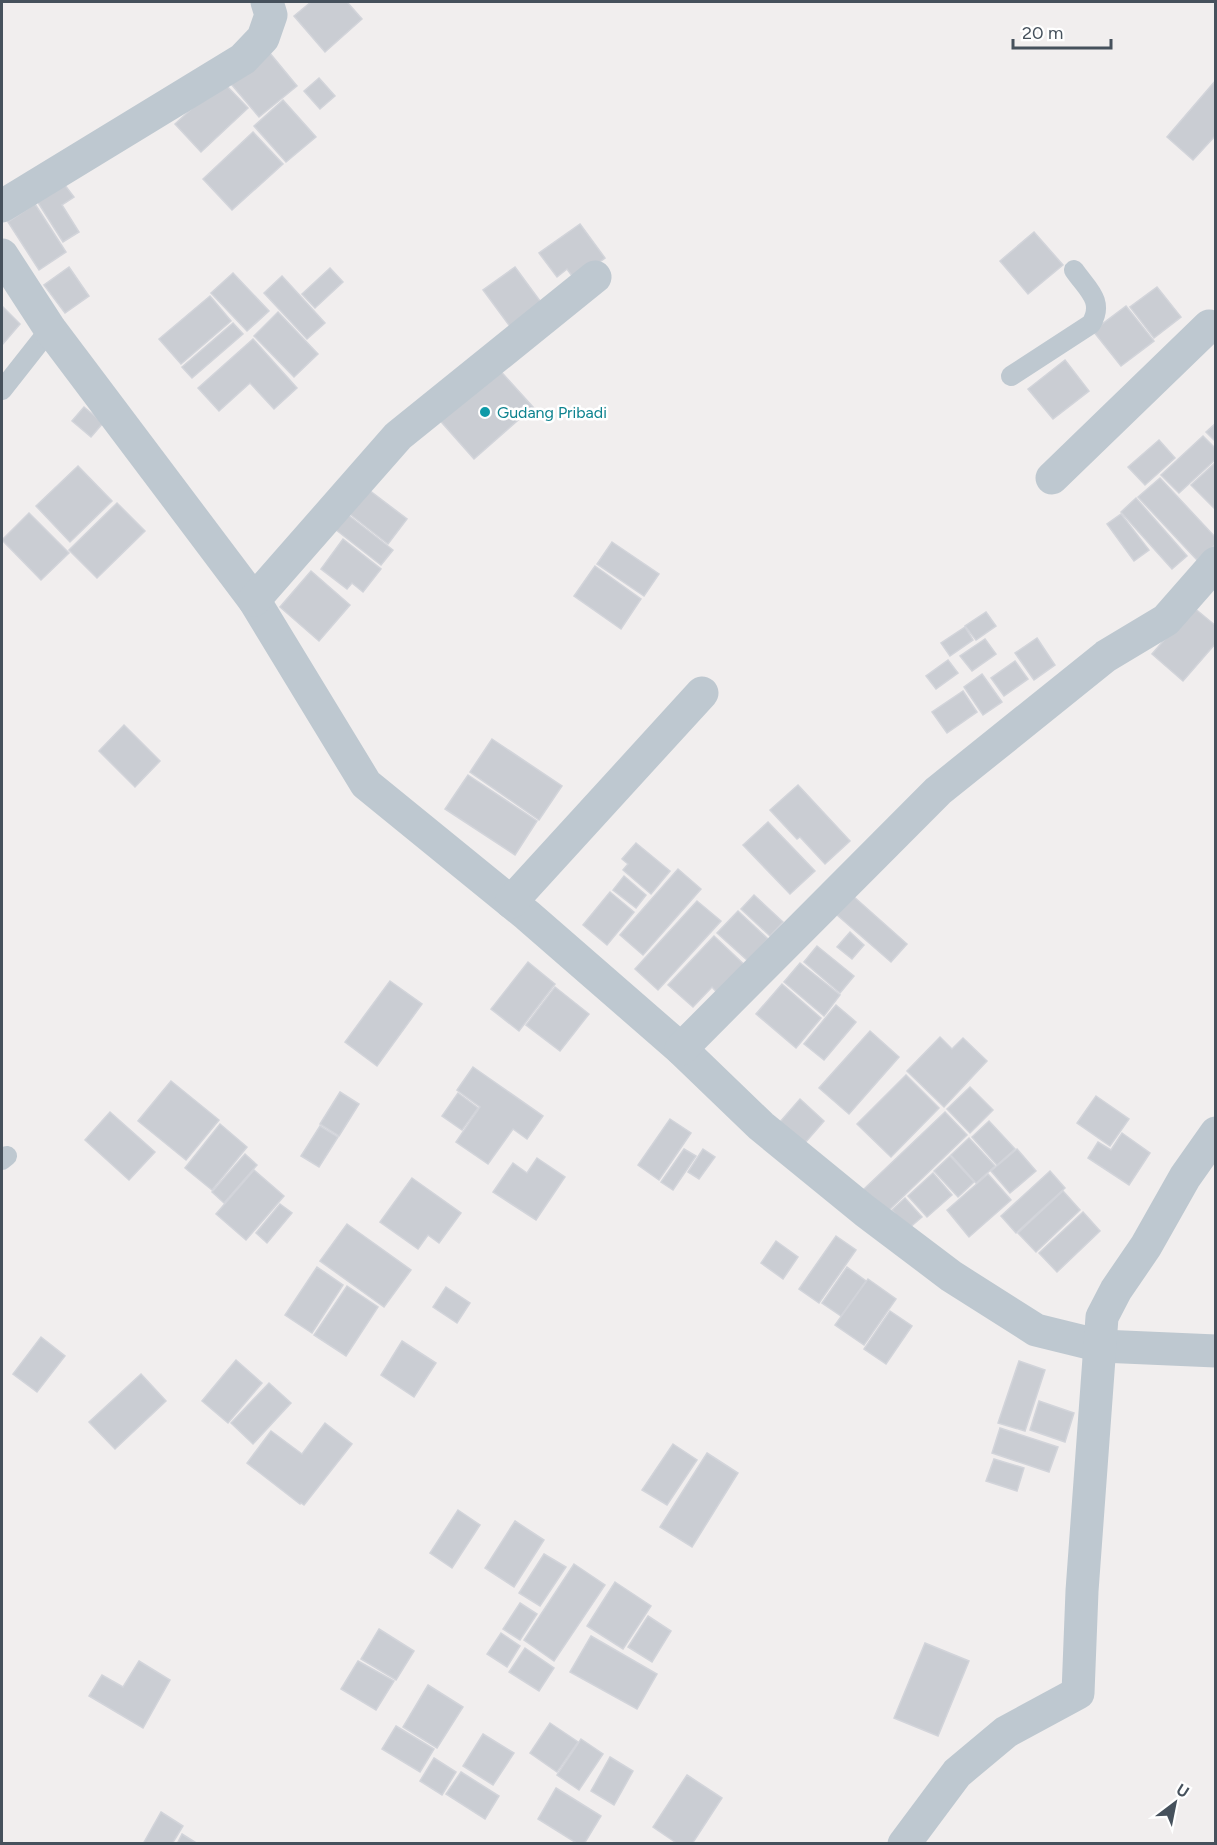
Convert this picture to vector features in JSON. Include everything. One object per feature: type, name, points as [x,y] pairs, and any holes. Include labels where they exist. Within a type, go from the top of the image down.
[{"type":"street","points":[[2,206],[243,59],[263,38],[271,15],[267,2]]},
{"type":"street","points":[[2,255],[50,329],[254,600],[366,784],[511,902],[681,1049],[761,1126],[865,1211],[951,1276],[1036,1330],[1101,1346],[1215,1351]]},
{"type":"street","points":[[254,600],[398,436],[595,277]]},
{"type":"street","points":[[1052,478],[1209,326]]},
{"type":"street","points":[[681,1049],[938,791],[1106,656],[1166,620],[1215,563]]},
{"type":"street","points":[[511,902],[702,693]]},
{"type":"street","points":[[904,1844],[957,1773],[1006,1732],[1078,1693],[1082,1591],[1102,1317],[1185,1177],[1215,1132]]},
{"type":"lane","points":[[1011,376],[1091,324],[1095,318],[1097,302],[1074,270]]},
{"type":"lane","points":[[2,390],[50,329]]},
{"type":"building","points":[[311,2],[347,2],[362,19],[325,52],[294,16]]},
{"type":"building","points":[[264,46],[297,86],[259,117],[226,78]]},
{"type":"building","points":[[319,78],[335,96],[320,109],[304,91]]},
{"type":"building","points":[[1216,80],[1216,135],[1193,160],[1167,137]]},
{"type":"building","points":[[222,81],[248,108],[201,152],[175,124]]},
{"type":"building","points":[[283,100],[316,137],[286,162],[254,126]]},
{"type":"building","points":[[253,132],[283,164],[232,210],[203,179]]},
{"type":"building","points":[[64,184],[74,197],[62,205],[79,232],[63,242],[37,201]]},
{"type":"building","points":[[35,204],[66,252],[39,270],[8,222]]},
{"type":"building","points":[[580,224],[605,258],[575,280],[567,269],[557,277],[539,253]]},
{"type":"building","points":[[1034,232],[1063,265],[1028,294],[1000,261]]},
{"type":"building","points":[[69,267],[89,296],[65,313],[44,285]]},
{"type":"building","points":[[515,267],[546,309],[514,332],[483,290]]},
{"type":"building","points":[[330,268],[343,282],[315,308],[302,294]]},
{"type":"building","points":[[233,273],[269,311],[247,331],[211,293]]},
{"type":"building","points":[[282,276],[325,323],[307,339],[264,293]]},
{"type":"building","points":[[1157,287],[1181,317],[1154,338],[1130,307]]},
{"type":"building","points":[[210,296],[231,321],[181,364],[159,339]]},
{"type":"building","points":[[2,306],[20,324],[2,345]]},
{"type":"building","points":[[1126,306],[1154,341],[1121,366],[1093,331]]},
{"type":"building","points":[[278,312],[318,354],[294,377],[254,336]]},
{"type":"building","points":[[233,323],[243,334],[192,378],[182,367]]},
{"type":"building","points":[[253,339],[297,388],[274,409],[250,383],[219,411],[198,388]]},
{"type":"building","points":[[1065,360],[1089,391],[1053,419],[1028,389]]},
{"type":"building","name":"Gudang Pribadi","points":[[495,365],[533,407],[474,459],[436,416]]},
{"type":"building","points":[[84,407],[103,423],[91,437],[72,421]]},
{"type":"building","points":[[1216,423],[1216,442],[1206,432]]},
{"type":"building","points":[[1203,436],[1216,449],[1216,459],[1179,493],[1161,475]]},
{"type":"building","points":[[1159,440],[1175,458],[1145,485],[1128,467]]},
{"type":"building","points":[[1216,462],[1216,510],[1191,485]]},
{"type":"building","points":[[78,466],[112,501],[70,542],[36,506]]},
{"type":"building","points":[[1160,478],[1216,538],[1216,544],[1197,560],[1138,497]]},
{"type":"building","points":[[365,487],[407,519],[388,544],[346,511]]},
{"type":"building","points":[[1136,498],[1187,556],[1172,569],[1121,512]]},
{"type":"building","points":[[117,503],[145,531],[97,578],[69,550]]},
{"type":"building","points":[[343,511],[393,550],[381,565],[331,526]]},
{"type":"building","points":[[29,513],[69,553],[41,580],[2,540]]},
{"type":"building","points":[[1121,514],[1149,550],[1134,561],[1107,524]]},
{"type":"building","points":[[343,539],[381,569],[363,592],[352,583],[347,589],[321,569]]},
{"type":"building","points":[[612,542],[659,574],[644,596],[597,564]]},
{"type":"building","points":[[595,566],[641,599],[621,629],[574,596]]},
{"type":"building","points":[[311,571],[350,605],[319,641],[280,607]]},
{"type":"building","points":[[1193,607],[1216,626],[1216,643],[1183,681],[1152,654]]},
{"type":"building","points":[[986,612],[996,626],[976,640],[965,626]]},
{"type":"building","points":[[965,627],[973,640],[950,656],[941,643]]},
{"type":"building","points":[[1037,638],[1055,665],[1034,680],[1015,653]]},
{"type":"building","points":[[985,639],[996,654],[972,671],[960,656]]},
{"type":"building","points":[[948,660],[958,673],[936,689],[926,676]]},
{"type":"building","points":[[1015,661],[1028,679],[1004,696],[991,678]]},
{"type":"building","points":[[982,674],[1002,702],[983,715],[964,687]]},
{"type":"building","points":[[963,691],[977,712],[947,733],[932,712]]},
{"type":"building","points":[[124,725],[160,761],[135,787],[99,751]]},
{"type":"building","points":[[492,739],[562,786],[539,820],[470,772]]},
{"type":"building","points":[[468,775],[537,821],[515,855],[445,809]]},
{"type":"building","points":[[798,785],[850,841],[825,864],[770,810]]},
{"type":"building","points":[[768,822],[815,871],[790,894],[743,845]]},
{"type":"building","points":[[636,843],[670,871],[651,894],[623,870],[628,864],[622,859]]},
{"type":"building","points":[[678,869],[701,889],[643,955],[620,935]]},
{"type":"building","points":[[624,876],[646,895],[636,908],[613,890]]},
{"type":"building","points":[[610,892],[634,912],[607,945],[583,925]]},
{"type":"building","points":[[754,895],[783,922],[770,936],[741,909]]},
{"type":"building","points":[[853,896],[907,944],[891,962],[837,915]]},
{"type":"building","points":[[697,901],[721,921],[658,990],[635,969]]},
{"type":"building","points":[[738,911],[768,939],[748,961],[717,933]]},
{"type":"building","points":[[850,932],[864,945],[852,959],[837,947]]},
{"type":"building","points":[[714,936],[751,971],[723,999],[712,987],[693,1007],[668,985]]},
{"type":"building","points":[[817,946],[854,976],[840,993],[804,962]]},
{"type":"building","points":[[528,962],[555,984],[519,1031],[491,1009]]},
{"type":"building","points":[[800,963],[840,995],[824,1016],[784,982]]},
{"type":"building","points":[[390,981],[422,1004],[377,1066],[345,1042]]},
{"type":"building","points":[[782,984],[821,1018],[796,1048],[756,1014]]},
{"type":"building","points":[[555,987],[589,1014],[560,1051],[526,1025]]},
{"type":"building","points":[[836,1005],[856,1022],[824,1060],[804,1044]]},
{"type":"building","points":[[870,1031],[899,1057],[849,1114],[819,1088]]},
{"type":"building","points":[[940,1037],[952,1049],[963,1038],[987,1061],[944,1107],[907,1071]]},
{"type":"building","points":[[473,1067],[543,1116],[527,1139],[513,1129],[488,1164],[456,1142],[480,1107],[457,1090]]},
{"type":"building","points":[[906,1075],[939,1108],[891,1157],[857,1124]]},
{"type":"building","points":[[171,1081],[219,1120],[186,1160],[138,1121]]},
{"type":"building","points":[[970,1087],[993,1110],[970,1133],[947,1109]]},
{"type":"building","points":[[340,1092],[359,1104],[339,1136],[320,1124]]},
{"type":"building","points":[[458,1093],[478,1108],[462,1130],[442,1116]]},
{"type":"building","points":[[1096,1096],[1129,1119],[1110,1146],[1077,1123]]},
{"type":"building","points":[[800,1099],[824,1121],[804,1144],[780,1122]]},
{"type":"building","points":[[110,1112],[155,1152],[129,1180],[85,1140]]},
{"type":"building","points":[[945,1112],[967,1135],[886,1213],[863,1190]]},
{"type":"building","points":[[670,1119],[691,1133],[659,1180],[638,1165]]},
{"type":"building","points":[[989,1121],[1015,1149],[997,1165],[972,1137]]},
{"type":"building","points":[[220,1124],[247,1147],[212,1190],[185,1168]]},
{"type":"building","points":[[320,1126],[338,1137],[319,1167],[301,1156]]},
{"type":"building","points":[[1122,1133],[1150,1153],[1129,1185],[1088,1158],[1098,1142],[1111,1150]]},
{"type":"building","points":[[969,1138],[995,1166],[976,1183],[951,1155]]},
{"type":"building","points":[[684,1149],[696,1156],[673,1190],[661,1182]]},
{"type":"building","points":[[703,1149],[715,1157],[699,1179],[688,1172]]},
{"type":"building","points":[[1017,1149],[1036,1171],[1010,1193],[991,1171]]},
{"type":"building","points":[[245,1154],[257,1165],[224,1203],[212,1192]]},
{"type":"building","points":[[950,1156],[974,1182],[958,1197],[934,1171]]},
{"type":"building","points":[[537,1158],[565,1177],[536,1220],[493,1192],[513,1163],[527,1173]]},
{"type":"building","points":[[254,1170],[284,1196],[246,1240],[216,1214]]},
{"type":"building","points":[[1050,1171],[1065,1188],[1016,1233],[1001,1216]]},
{"type":"building","points":[[933,1173],[952,1195],[927,1217],[908,1196]]},
{"type":"building","points":[[988,1174],[1011,1200],[969,1237],[947,1210]]},
{"type":"building","points":[[412,1178],[461,1213],[439,1243],[428,1235],[418,1249],[380,1222]]},
{"type":"building","points":[[1063,1191],[1080,1210],[1036,1252],[1018,1233]]},
{"type":"building","points":[[905,1198],[922,1217],[908,1229],[892,1210]]},
{"type":"building","points":[[280,1204],[292,1213],[267,1243],[256,1233]]},
{"type":"building","points":[[1083,1212],[1100,1231],[1057,1272],[1039,1253]]},
{"type":"building","points":[[347,1224],[411,1270],[384,1307],[320,1261]]},
{"type":"building","points":[[836,1236],[856,1250],[819,1303],[799,1289]]},
{"type":"building","points":[[776,1241],[798,1257],[783,1279],[761,1263]]},
{"type":"building","points":[[317,1267],[343,1285],[312,1333],[285,1315]]},
{"type":"building","points":[[847,1267],[866,1281],[841,1316],[822,1303]]},
{"type":"building","points":[[868,1279],[896,1299],[864,1345],[835,1325]]},
{"type":"building","points":[[347,1286],[378,1307],[346,1356],[314,1335]]},
{"type":"building","points":[[446,1287],[470,1303],[457,1323],[433,1307]]},
{"type":"building","points":[[890,1311],[912,1326],[886,1364],[864,1349]]},
{"type":"building","points":[[41,1337],[65,1356],[37,1392],[13,1374]]},
{"type":"building","points":[[402,1341],[436,1363],[414,1397],[381,1375]]},
{"type":"building","points":[[236,1360],[262,1383],[228,1423],[202,1401]]},
{"type":"building","points":[[1019,1361],[1045,1370],[1025,1431],[998,1423]]},
{"type":"building","points":[[141,1374],[166,1401],[115,1449],[89,1422]]},
{"type":"building","points":[[269,1383],[291,1403],[253,1444],[231,1423]]},
{"type":"building","points":[[1039,1401],[1074,1413],[1065,1442],[1030,1430]]},
{"type":"building","points":[[325,1423],[352,1444],[304,1505],[247,1463],[271,1431],[302,1454]]},
{"type":"building","points":[[1000,1428],[1058,1447],[1049,1472],[992,1453]]},
{"type":"building","points":[[673,1444],[697,1460],[667,1505],[642,1490]]},
{"type":"building","points":[[707,1453],[738,1473],[692,1547],[660,1527]]},
{"type":"building","points":[[994,1459],[1024,1468],[1017,1491],[986,1481]]},
{"type":"building","points":[[458,1510],[480,1525],[452,1568],[430,1553]]},
{"type":"building","points":[[515,1521],[544,1540],[514,1587],[485,1568]]},
{"type":"building","points":[[544,1554],[566,1567],[540,1606],[519,1593]]},
{"type":"building","points":[[574,1564],[605,1585],[554,1661],[524,1640]]},
{"type":"building","points":[[615,1582],[651,1606],[623,1649],[587,1626]]},
{"type":"building","points":[[520,1603],[537,1614],[520,1640],[503,1629]]},
{"type":"building","points":[[648,1616],[671,1631],[652,1662],[628,1647]]},
{"type":"building","points":[[379,1629],[414,1651],[396,1680],[361,1659]]},
{"type":"building","points":[[501,1633],[520,1646],[507,1667],[487,1654]]},
{"type":"building","points":[[591,1636],[657,1674],[637,1709],[570,1672]]},
{"type":"building","points":[[925,1643],[969,1661],[938,1736],[894,1718]]},
{"type":"building","points":[[525,1648],[554,1668],[539,1691],[509,1672]]},
{"type":"building","points":[[139,1661],[170,1680],[143,1728],[89,1696],[102,1675],[123,1687]]},
{"type":"building","points":[[358,1661],[394,1681],[376,1710],[341,1689]]},
{"type":"building","points":[[428,1685],[463,1707],[437,1748],[403,1727]]},
{"type":"building","points":[[550,1723],[578,1742],[557,1772],[530,1753]]},
{"type":"building","points":[[396,1726],[434,1749],[420,1772],[382,1749]]},
{"type":"building","points":[[483,1734],[514,1753],[493,1785],[463,1766]]},
{"type":"building","points":[[581,1739],[603,1754],[579,1790],[557,1775]]},
{"type":"building","points":[[610,1757],[633,1771],[614,1805],[591,1791]]},
{"type":"building","points":[[434,1758],[456,1772],[442,1795],[420,1781]]},
{"type":"building","points":[[461,1772],[499,1796],[485,1819],[446,1794]]},
{"type":"building","points":[[687,1775],[722,1798],[692,1844],[678,1844],[653,1827]]},
{"type":"building","points":[[556,1788],[601,1816],[584,1844],[578,1844],[538,1819]]},
{"type":"building","points":[[161,1812],[183,1826],[172,1844],[143,1844]]},
{"type":"building","points":[[182,1834],[198,1844],[177,1844]]},
{"type":"place","name":"Gudang Pribadi","points":[[485,412]]}]
